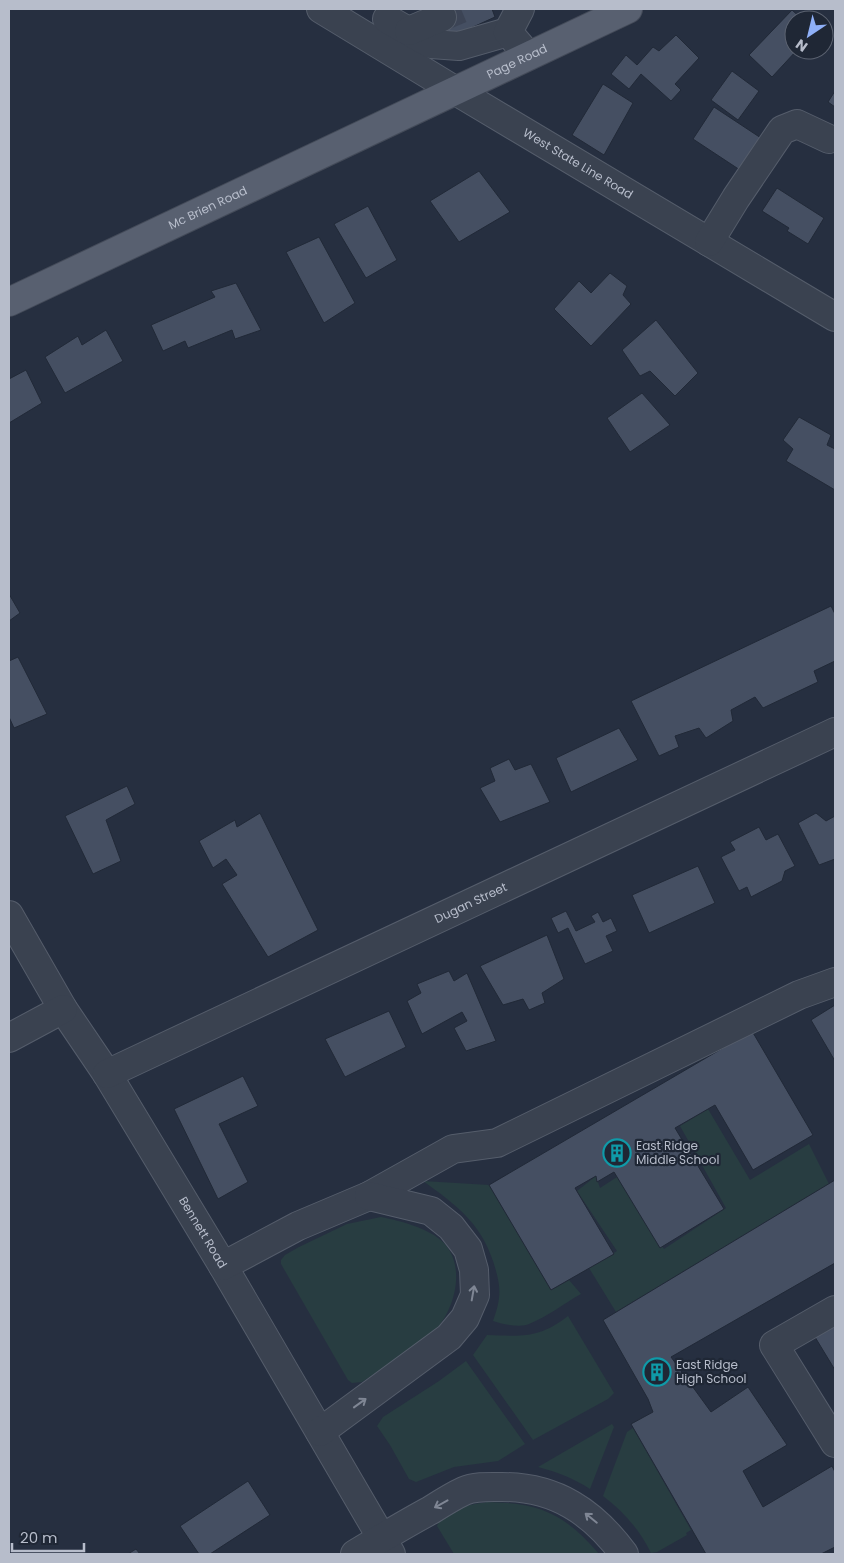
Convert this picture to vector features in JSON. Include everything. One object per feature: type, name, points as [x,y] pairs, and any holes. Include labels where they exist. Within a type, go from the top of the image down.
[{"type":"main road","name":"Page Road","points":[[407,112],[456,91],[627,9]]},
{"type":"main road","name":"Mc Brien Road","points":[[9,302],[407,112]]},
{"type":"street","name":"West State Line Road","points":[[321,9],[391,25],[456,91],[835,317]]},
{"type":"street","points":[[391,25],[442,17]]},
{"type":"street","points":[[391,25],[431,44],[459,46],[514,20],[529,56]]},
{"type":"street","points":[[709,242],[782,130],[797,124],[829,139]]},
{"type":"street","name":"Dugan Street","points":[[106,1074],[835,732]]},
{"type":"street","name":"Bennett Road","points":[[9,915],[63,1009],[106,1074],[223,1266],[386,1546]]},
{"type":"street","points":[[223,1266],[298,1226],[369,1196],[453,1149],[497,1143],[799,995],[835,982]]},
{"type":"street","points":[[9,1038],[63,1009]]},
{"type":"street","points":[[320,1432],[449,1337],[464,1318],[474,1295],[474,1270],[468,1248],[451,1227],[431,1211],[369,1196]]},
{"type":"street","points":[[835,1310],[774,1345],[835,1443]]},
{"type":"street","points":[[355,1554],[386,1546],[466,1490],[491,1487],[516,1487],[541,1491],[565,1500],[591,1517],[611,1536],[624,1554]]},
{"type":"green space","points":[[708,1109],[750,1180],[809,1144],[829,1184],[616,1312],[589,1268],[617,1251],[577,1191],[596,1176],[600,1188],[617,1177],[664,1249],[726,1208],[680,1126]]},
{"type":"green space","points":[[423,1181],[489,1185],[551,1290],[569,1280],[581,1294],[542,1318],[525,1325],[511,1325],[493,1321],[498,1305],[499,1284],[488,1247],[465,1215]]},
{"type":"green space","points":[[381,1217],[423,1229],[444,1243],[451,1254],[455,1266],[454,1292],[451,1305],[445,1317],[429,1337],[362,1382],[352,1383],[348,1380],[281,1264],[281,1260],[285,1255],[299,1247],[347,1224]]},
{"type":"green space","points":[[568,1316],[614,1393],[608,1399],[533,1440],[473,1355],[487,1335],[511,1336],[539,1332],[548,1329]]},
{"type":"green space","points":[[466,1361],[525,1444],[498,1461],[454,1467],[416,1482],[409,1479],[377,1426],[383,1417]]},
{"type":"green space","points":[[612,1424],[614,1427],[590,1489],[565,1476],[538,1467]]},
{"type":"green space","points":[[633,1428],[691,1530],[686,1533],[687,1535],[657,1552],[651,1553],[630,1521],[603,1496],[627,1432]]},
{"type":"green space","points":[[487,1502],[522,1505],[550,1513],[575,1529],[599,1554],[454,1554],[437,1526],[441,1519],[447,1512],[452,1510]]},
{"type":"building","points":[[438,9],[492,9],[495,17],[451,37]]},
{"type":"building","points":[[784,18],[784,60],[788,60],[772,77],[749,55]]},
{"type":"building","points":[[676,35],[699,58],[675,84],[681,90],[671,101],[641,74],[629,89],[611,74],[626,55],[637,65],[653,47],[659,51]]},
{"type":"building","points":[[732,71],[759,91],[738,120],[711,100]]},
{"type":"building","points":[[603,84],[633,103],[604,155],[572,135]]},
{"type":"building","points":[[835,91],[835,107],[828,102]]},
{"type":"building","points":[[714,107],[761,138],[740,170],[693,139]]},
{"type":"building","points":[[479,171],[510,212],[459,242],[430,201]]},
{"type":"building","points":[[777,188],[824,218],[808,244],[787,231],[789,228],[762,211]]},
{"type":"building","points":[[368,206],[397,260],[366,278],[334,224]]},
{"type":"building","points":[[319,237],[355,303],[324,323],[286,252]]},
{"type":"building","points":[[610,273],[627,286],[623,295],[631,304],[591,346],[554,309],[579,281],[591,293]]},
{"type":"building","points":[[236,283],[261,330],[235,339],[232,330],[188,348],[185,341],[163,351],[151,325],[215,297],[211,291]]},
{"type":"building","points":[[656,320],[698,373],[675,396],[650,371],[640,376],[622,350]]},
{"type":"building","points":[[106,330],[123,361],[65,393],[45,357],[78,336],[82,345]]},
{"type":"building","points":[[26,370],[42,403],[9,423],[9,379]]},
{"type":"building","points":[[642,393],[670,425],[630,452],[607,418]]},
{"type":"building","points":[[799,417],[831,435],[827,445],[835,449],[835,490],[786,461],[793,449],[783,440]]},
{"type":"building","points":[[9,594],[20,613],[9,621]]},
{"type":"building","points":[[831,606],[835,614],[835,661],[814,671],[818,682],[763,708],[755,697],[731,710],[733,721],[706,738],[699,728],[675,736],[679,747],[659,756],[631,701]]},
{"type":"building","points":[[18,657],[47,714],[14,728],[9,717],[9,661]]},
{"type":"building","points":[[619,728],[638,760],[571,792],[556,758]]},
{"type":"building","points":[[509,759],[515,770],[531,764],[550,802],[500,822],[480,788],[495,781],[490,768]]},
{"type":"building","points":[[127,786],[135,804],[106,820],[121,861],[93,874],[65,816]]},
{"type":"building","points":[[260,813],[318,930],[268,957],[222,884],[237,875],[226,859],[213,868],[199,841],[235,820],[237,827]]},
{"type":"building","points":[[816,813],[826,821],[835,816],[835,859],[819,865],[798,823]]},
{"type":"building","points":[[759,827],[766,840],[778,834],[795,866],[785,871],[782,881],[751,897],[747,887],[739,891],[721,857],[735,850],[730,842]]},
{"type":"building","points":[[698,866],[715,903],[649,933],[632,895]]},
{"type":"building","points":[[566,911],[576,931],[595,922],[591,916],[598,912],[603,922],[611,918],[617,931],[606,936],[613,951],[585,964],[568,928],[558,933],[551,918]]},
{"type":"building","points":[[547,935],[564,979],[542,993],[545,1003],[529,1010],[523,999],[503,1005],[480,966]]},
{"type":"building","points":[[449,971],[454,981],[467,973],[496,1041],[466,1051],[454,1028],[467,1021],[462,1012],[422,1034],[407,1001],[421,993],[417,984]]},
{"type":"building","points":[[835,1005],[835,1061],[811,1020]]},
{"type":"building","points":[[389,1011],[406,1047],[345,1077],[325,1039]]},
{"type":"building","name":"East Ridge Middle School","points":[[752,1031],[813,1135],[753,1170],[715,1105],[675,1128],[724,1209],[660,1248],[614,1172],[597,1182],[596,1176],[575,1188],[614,1254],[551,1290],[489,1185]]},
{"type":"building","points":[[243,1076],[258,1106],[219,1124],[248,1182],[218,1199],[174,1109]]},
{"type":"building","name":"East Ridge High School","points":[[835,1180],[835,1263],[671,1357],[711,1412],[748,1387],[787,1445],[743,1471],[763,1507],[832,1466],[835,1472],[835,1547],[821,1554],[706,1554],[631,1424],[653,1412],[648,1399],[603,1320]]},
{"type":"building","points":[[835,1325],[835,1370],[815,1337]]},
{"type":"building","points":[[248,1481],[270,1515],[210,1554],[199,1554],[180,1526]]},
{"type":"building","points":[[136,1549],[140,1554],[128,1554]]},
{"type":"tunnel","points":[[442,17],[461,9]]},
{"type":"place","name":"East Ridge Middle School","points":[[617,1153]]},
{"type":"place","name":"East Ridge High School","points":[[657,1372]]}]
